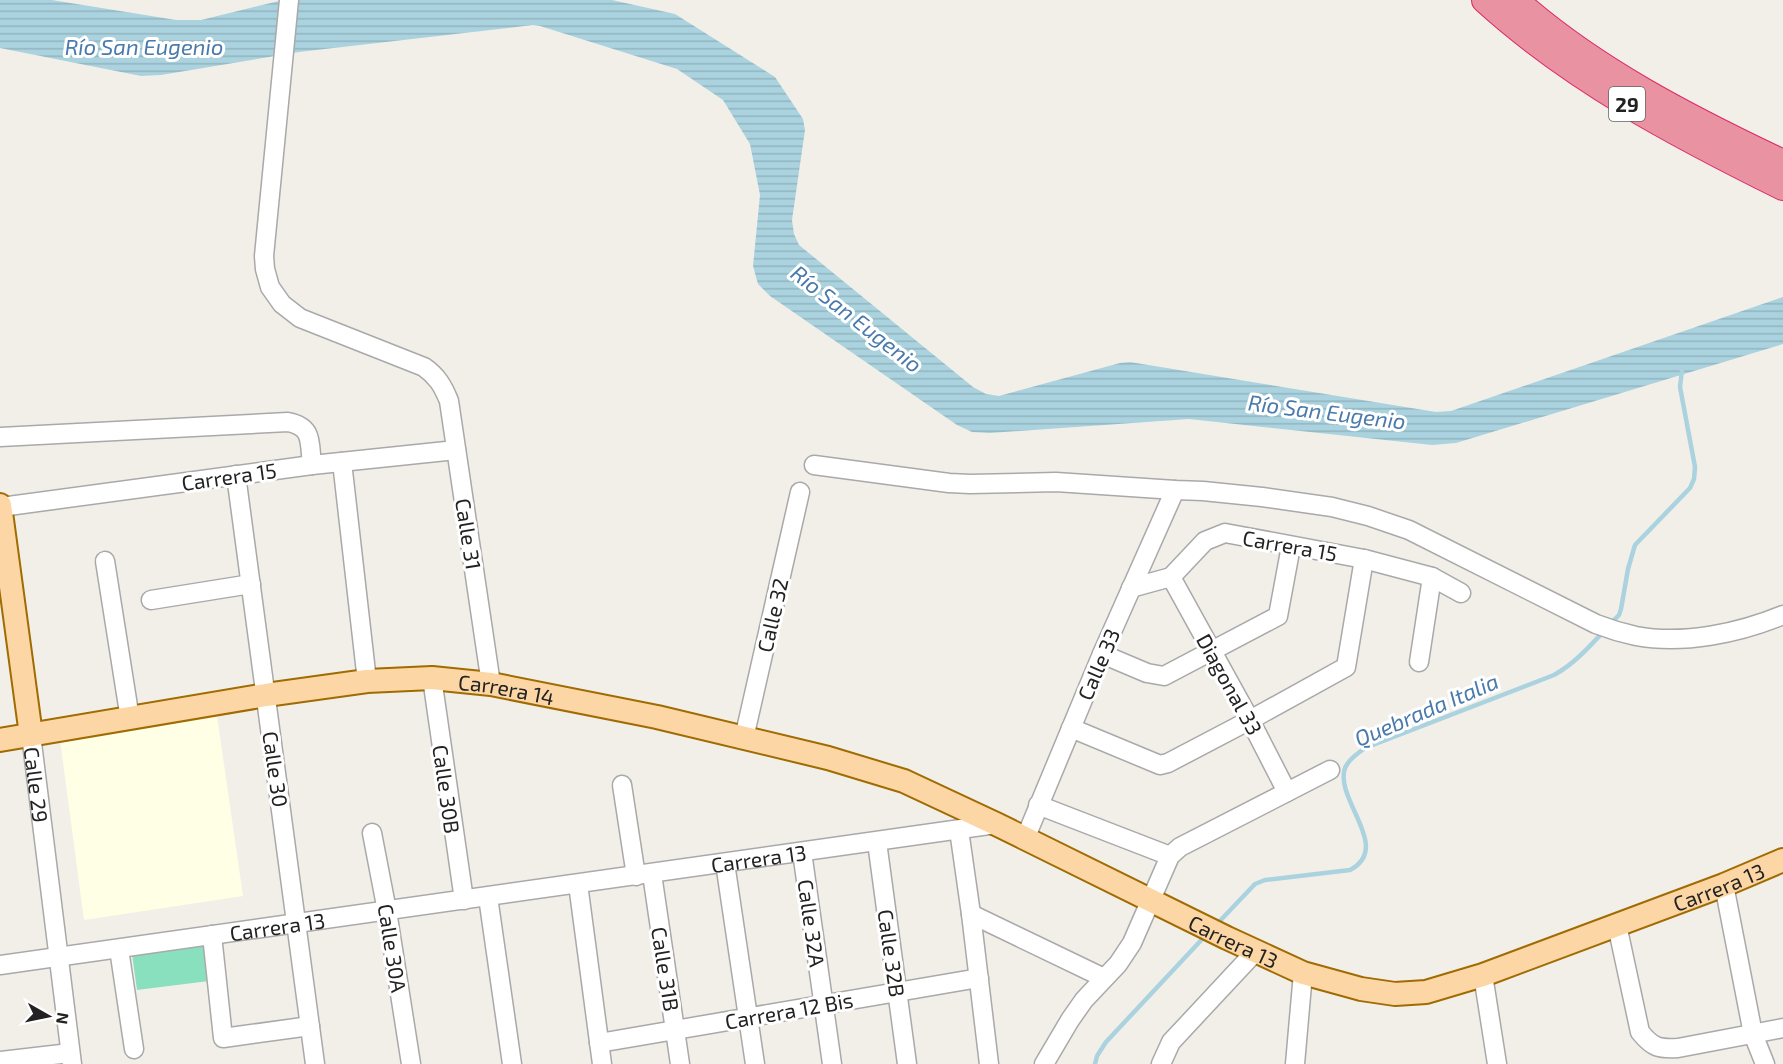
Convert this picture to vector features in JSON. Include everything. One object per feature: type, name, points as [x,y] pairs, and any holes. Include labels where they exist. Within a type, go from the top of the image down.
[{"type":"highway","name":"29","points":[[1485,0],[1543,48],[1590,81],[1646,116],[1783,187]]},
{"type":"highway","name":"29","points":[[1515,0],[1563,40],[1619,77],[1727,136],[1783,163]]},
{"type":"main road","name":"Calle 29","points":[[1,506],[31,735]]},
{"type":"main road","name":"Carrera 14","points":[[0,740],[266,695],[367,681],[432,678],[491,684],[657,717],[828,758],[904,781],[996,824]]},
{"type":"main road","name":"Carrera 13","points":[[996,824],[1303,973],[1361,989],[1395,994],[1426,992],[1483,975],[1782,862]]},
{"type":"street","name":"Calle 31","points":[[289,0],[264,256],[270,287],[282,304],[300,318],[424,367],[443,385],[449,401],[491,684]]},
{"type":"street","points":[[0,437],[288,422],[300,424],[308,432],[312,465]]},
{"type":"street","name":"Carrera 15","points":[[1,506],[312,465],[456,450]]},
{"type":"street","points":[[342,462],[367,681]]},
{"type":"street","points":[[814,465],[950,483],[1056,482],[1203,490],[1332,507],[1409,530],[1596,624],[1638,637],[1689,638],[1762,624],[1783,615]]},
{"type":"street","name":"Calle 30","points":[[236,475],[315,1064]]},
{"type":"street","name":"Calle 33","points":[[1025,839],[1102,654],[1175,490]]},
{"type":"street","name":"Calle 32","points":[[744,738],[800,492]]},
{"type":"street","name":"Carrera 15","points":[[1171,577],[1205,541],[1225,533],[1364,559],[1432,577],[1461,593]]},
{"type":"street","points":[[1102,654],[1147,673],[1164,676],[1278,616],[1291,546]]},
{"type":"street","points":[[1071,728],[1160,765],[1251,720],[1346,667],[1364,559]]},
{"type":"street","points":[[105,561],[130,718]]},
{"type":"street","points":[[1131,588],[1171,577]]},
{"type":"street","name":"Diagonal 33","points":[[1171,577],[1251,720],[1287,792]]},
{"type":"street","points":[[1419,662],[1432,577]]},
{"type":"street","points":[[151,600],[251,584]]},
{"type":"street","name":"Calle 30B","points":[[432,678],[464,900]]},
{"type":"street","name":"Calle 29","points":[[31,735],[71,1058]]},
{"type":"street","points":[[1044,1064],[1074,1013],[1118,964],[1132,943],[1170,856],[1180,847],[1330,770]]},
{"type":"street","name":"Calle 31B","points":[[622,784],[644,875],[680,1064]]},
{"type":"street","points":[[1038,805],[1170,856]]},
{"type":"street","name":"Carrera 13","points":[[0,965],[996,824]]},
{"type":"street","points":[[959,830],[989,1064]]},
{"type":"street","name":"Calle 30A","points":[[372,832],[411,1064]]},
{"type":"street","name":"Calle 32B","points":[[877,842],[908,1064]]},
{"type":"street","name":"Calle 32A","points":[[802,852],[832,1064]]},
{"type":"street","points":[[725,863],[755,1064]]},
{"type":"street","points":[[578,884],[602,1064]]},
{"type":"street","points":[[1724,885],[1753,1034],[1765,1064]]},
{"type":"street","points":[[488,897],[509,1064]]},
{"type":"street","points":[[971,914],[1104,978]]},
{"type":"street","points":[[1617,925],[1640,1032],[1647,1041],[1661,1049],[1678,1048],[1783,1028]]},
{"type":"street","points":[[212,935],[223,1038],[310,1026]]},
{"type":"street","points":[[119,948],[134,1049]]},
{"type":"street","points":[[1161,1064],[1171,1042],[1256,952]]},
{"type":"street","points":[[1295,1064],[1303,973]]},
{"type":"street","points":[[1483,975],[1497,1064]]},
{"type":"street","name":"Carrera 12 Bis","points":[[599,1043],[979,978]]},
{"type":"street","points":[[0,1061],[71,1058]]},
{"type":"shaded area","points":[[216,709],[243,896],[84,920],[59,732]]},
{"type":"green space","points":[[203,945],[209,981],[137,990],[132,954]]},
{"type":"water","name":"Río San Eugenio","points":[[0,0],[52,0],[176,20],[201,20],[283,0],[612,0],[675,14],[775,77],[803,119],[805,130],[792,220],[794,234],[799,245],[973,387],[986,394],[999,396],[1130,362],[1436,412],[1451,411],[1783,297],[1783,344],[1456,443],[1432,445],[1189,419],[990,433],[972,432],[957,425],[770,296],[758,284],[753,266],[760,195],[750,144],[723,100],[677,69],[533,25],[299,52],[161,75],[141,76],[0,48]]},
{"type":"waterway","name":"Quebrada Italia","points":[[1609,625],[1619,615],[1621,609],[1635,545],[1690,488],[1694,479],[1695,467],[1680,387],[1682,370]]},
{"type":"waterway","name":"Quebrada Italia","points":[[1216,925],[1255,884],[1265,880],[1350,870],[1362,860],[1366,849],[1364,836],[1344,781],[1345,768],[1359,752],[1554,675],[1574,661],[1604,631]]},
{"type":"waterway","name":"Quebrada Italia","points":[[1095,1064],[1106,1042],[1206,935]]}]
